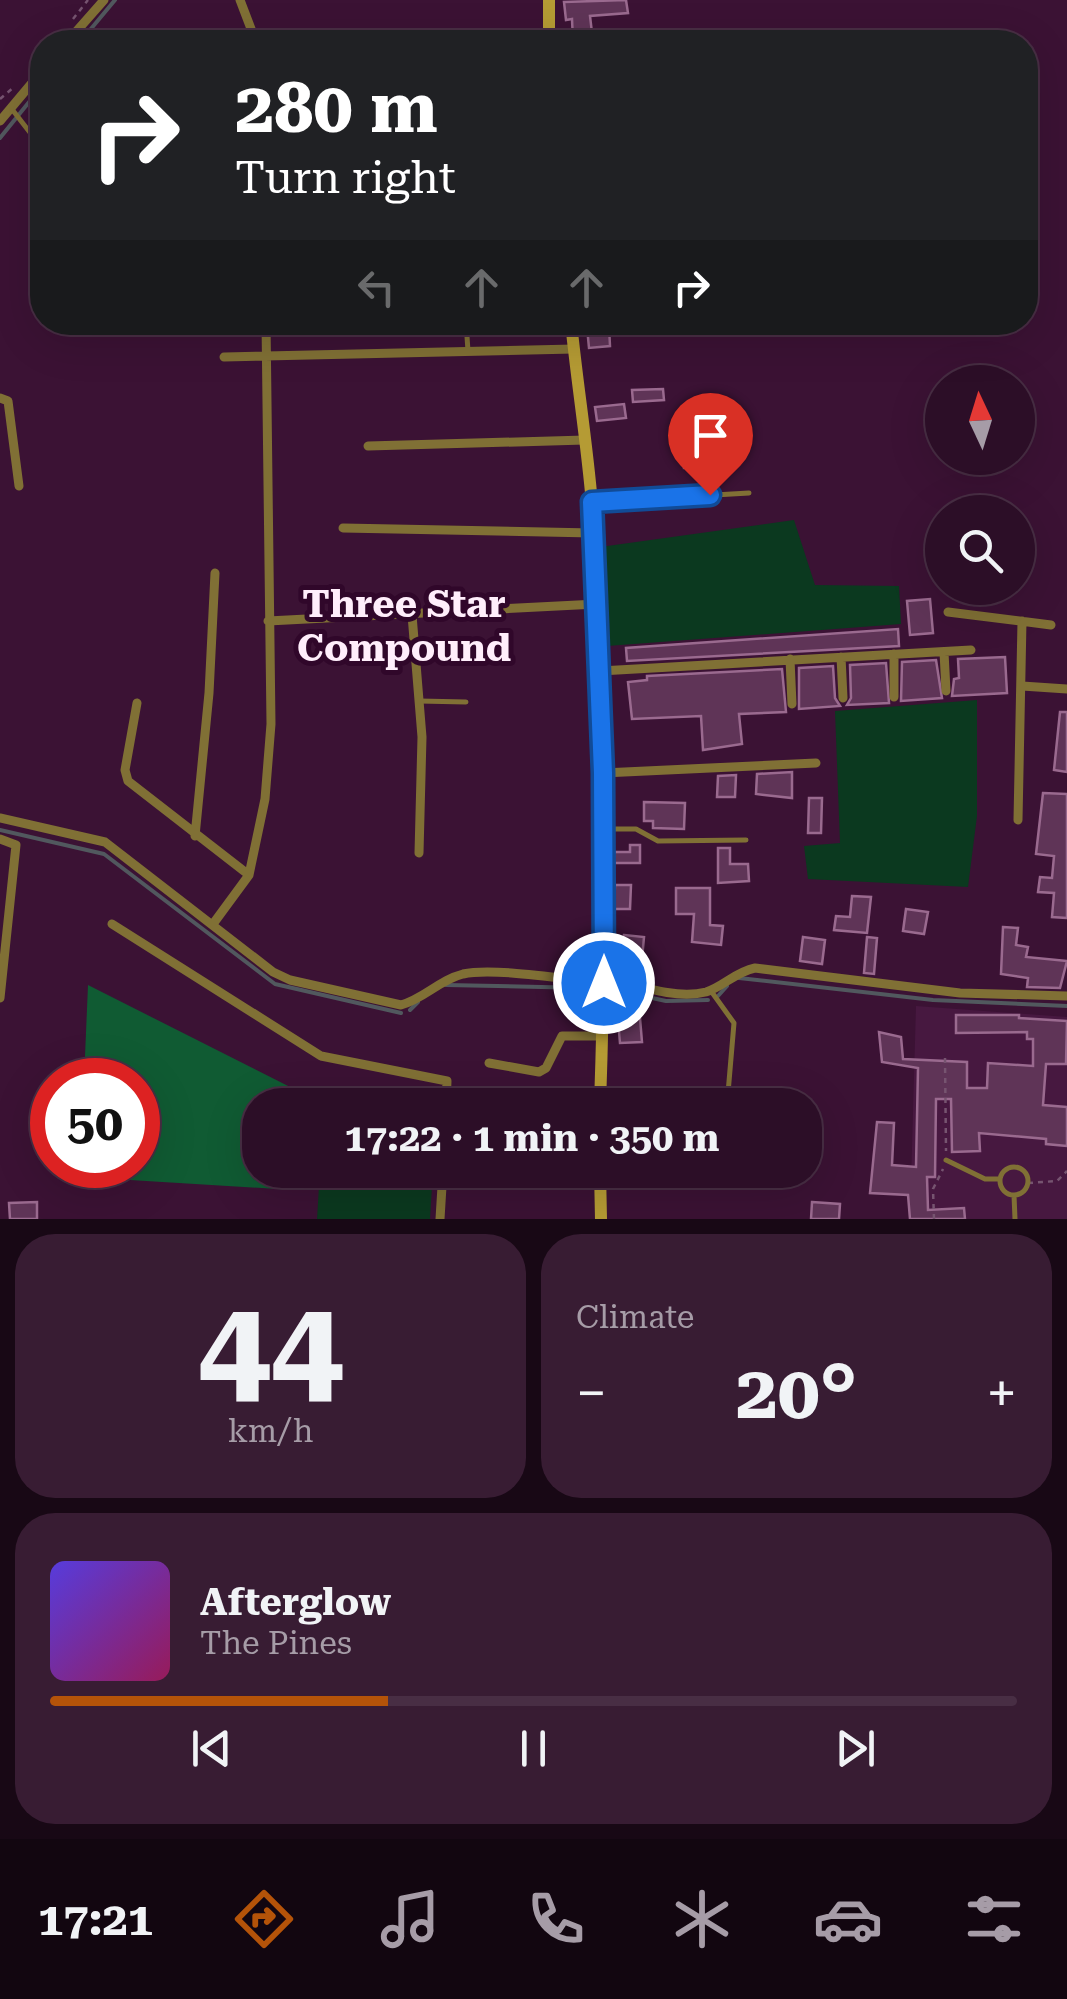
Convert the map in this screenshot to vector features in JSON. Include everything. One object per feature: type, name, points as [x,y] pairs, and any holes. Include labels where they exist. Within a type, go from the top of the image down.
[{"type":"main road","points":[[549,0],[549,30]]},
{"type":"main road","points":[[572,335],[592,502],[600,671],[604,980],[601,1088]]},
{"type":"main road","points":[[600,1188],[600,1219]]},
{"type":"street","points":[[85,30],[104,0]]},
{"type":"street","points":[[240,0],[251,30]]},
{"type":"street","points":[[0,121],[13,110],[30,81]]},
{"type":"street","points":[[214,924],[249,875],[268,762],[266,335]]},
{"type":"street","points":[[224,357],[574,349]]},
{"type":"street","points":[[0,398],[8,401],[19,486]]},
{"type":"street","points":[[368,446],[585,440]]},
{"type":"street","points":[[343,528],[593,534]]},
{"type":"street","points":[[195,836],[210,693],[214,573]]},
{"type":"street","points":[[268,620],[412,616],[596,604]]},
{"type":"street","points":[[948,612],[1051,624]]},
{"type":"street","points":[[412,616],[419,701],[420,852]]},
{"type":"street","points":[[1018,820],[1022,621]]},
{"type":"street","points":[[600,671],[971,650]]},
{"type":"street","points":[[944,652],[946,691]]},
{"type":"street","points":[[894,654],[894,697]]},
{"type":"street","points":[[840,656],[843,698]]},
{"type":"street","points":[[790,659],[792,704]]},
{"type":"street","points":[[1022,686],[1067,689]]},
{"type":"street","points":[[137,703],[127,779],[249,875]]},
{"type":"street","points":[[603,773],[816,763]]},
{"type":"street","points":[[0,818],[105,842],[279,976],[389,1004],[414,1002],[438,983],[468,973],[604,980],[673,993],[711,991],[740,971],[755,968],[960,992],[1067,996]]},
{"type":"street","points":[[0,839],[16,845],[0,998]]},
{"type":"street","points":[[112,924],[321,1056],[447,1081],[447,1088]]},
{"type":"street","points":[[489,1063],[539,1072],[562,1036],[603,1036]]},
{"type":"street","points":[[440,1219],[442,1188]]},
{"type":"lane","points":[[13,110],[30,133]]},
{"type":"lane","points":[[467,335],[468,350]]},
{"type":"lane","points":[[592,502],[749,493]]},
{"type":"lane","points":[[419,701],[466,702]]},
{"type":"lane","points":[[603,828],[636,829],[658,841],[746,840]]},
{"type":"lane","points":[[711,991],[734,1023],[728,1088]]},
{"type":"lane","points":[[946,1160],[985,1178],[1000,1179]]},
{"type":"lane","points":[[1016,1167],[1026,1172],[1028,1183],[1023,1192],[1014,1196],[1001,1188],[1000,1179],[1007,1169],[1016,1167]]},
{"type":"lane","points":[[1014,1196],[1015,1219]]},
{"type":"path","points":[[0,99],[15,86]]},
{"type":"path","points":[[934,1219],[933,1189],[946,1160],[945,1058]]},
{"type":"path","points":[[1028,1183],[1057,1181],[1067,1171]]},
{"type":"shaded area","points":[[916,1006],[1067,1017],[1067,1219],[910,1219]]},
{"type":"green space","points":[[794,520],[815,585],[899,586],[901,624],[607,646],[600,547]]},
{"type":"green space","points":[[977,700],[977,816],[968,887],[808,879],[804,846],[840,843],[835,711]]},
{"type":"green space","points":[[88,985],[292,1088],[242,1088],[242,1187],[160,1182],[160,1058],[85,1058]]},
{"type":"green space","points":[[319,1188],[432,1188],[430,1219],[317,1219]]},
{"type":"building","points":[[626,0],[628,13],[590,16],[592,30],[572,30],[572,19],[566,20],[564,2]]},
{"type":"building","points":[[588,335],[609,335],[610,346],[589,348]]},
{"type":"building","points":[[663,389],[664,400],[633,402],[632,390]]},
{"type":"building","points":[[624,404],[626,418],[597,421],[595,407]]},
{"type":"building","points":[[721,444],[723,465],[684,468],[683,447]]},
{"type":"building","points":[[925,599],[925,605],[931,605],[933,633],[910,635],[907,601]]},
{"type":"building","points":[[898,629],[899,646],[627,661],[626,648]]},
{"type":"building","points":[[1005,657],[1007,693],[952,696],[954,679],[959,678],[958,659]]},
{"type":"building","points":[[936,660],[942,698],[901,701],[902,662]]},
{"type":"building","points":[[886,663],[889,703],[847,705],[851,698],[850,665]]},
{"type":"building","points":[[833,666],[835,698],[840,706],[799,709],[799,668]]},
{"type":"building","points":[[782,669],[786,712],[739,714],[742,744],[703,750],[701,716],[632,719],[628,682],[647,680],[647,676]]},
{"type":"building","points":[[1060,712],[1067,712],[1067,772],[1054,770]]},
{"type":"building","points":[[792,772],[792,798],[756,794],[757,774]]},
{"type":"building","points":[[736,775],[735,797],[717,797],[718,776]]},
{"type":"building","points":[[1043,793],[1067,794],[1067,918],[1052,917],[1054,893],[1038,892],[1040,877],[1052,878],[1054,856],[1036,854]]},
{"type":"building","points":[[809,798],[822,798],[821,833],[808,833]]},
{"type":"building","points":[[644,802],[685,803],[684,829],[653,828],[653,821],[644,821]]},
{"type":"building","points":[[630,845],[640,845],[640,863],[614,863],[614,852],[630,852]]},
{"type":"building","points":[[718,848],[730,848],[730,864],[748,864],[749,881],[718,883]]},
{"type":"building","points":[[615,885],[631,885],[630,909],[614,909]]},
{"type":"building","points":[[676,888],[710,888],[710,925],[723,926],[721,945],[692,942],[694,914],[676,914]]},
{"type":"building","points":[[852,896],[871,897],[867,933],[834,930],[836,916],[850,917]]},
{"type":"building","points":[[906,909],[928,912],[924,934],[903,931]]},
{"type":"building","points":[[1003,927],[1018,928],[1016,945],[1028,947],[1026,957],[1067,961],[1060,988],[1027,987],[1028,978],[1001,974]]},
{"type":"building","points":[[624,935],[644,937],[641,970],[621,969]]},
{"type":"building","points":[[803,937],[825,940],[822,964],[800,961]]},
{"type":"building","points":[[867,937],[877,938],[874,974],[864,973]]},
{"type":"building","points":[[956,1015],[1019,1015],[1067,1021],[1066,1064],[1046,1064],[1043,1105],[1067,1107],[1067,1146],[1046,1144],[1046,1139],[979,1133],[980,1151],[952,1152],[951,1099],[936,1099],[935,1177],[927,1177],[928,1210],[964,1208],[965,1219],[910,1219],[908,1195],[870,1193],[877,1122],[894,1123],[892,1165],[916,1167],[918,1068],[882,1062],[879,1032],[901,1037],[903,1059],[967,1062],[967,1088],[987,1088],[988,1063],[1033,1066],[1033,1039],[1027,1039],[1027,1032],[956,1033]]},
{"type":"building","points":[[640,1018],[642,1042],[620,1043],[618,1020]]},
{"type":"building","points":[[37,1202],[37,1219],[10,1219],[9,1203]]},
{"type":"building","points":[[812,1202],[840,1204],[839,1219],[811,1219]]},
{"type":"waterway","points":[[90,30],[115,0]]},
{"type":"waterway","points":[[0,138],[30,101]]},
{"type":"waterway","points":[[0,830],[104,854],[275,984],[401,1013]]},
{"type":"waterway","points":[[739,978],[933,1000],[1067,1006]]},
{"type":"waterway","points":[[446,985],[586,988]]},
{"type":"waterway","points":[[718,996],[727,986]]},
{"type":"waterway","points":[[610,989],[666,1001],[708,1000]]},
{"type":"waterway","points":[[410,1010],[418,1002]]},
{"type":"district","name":"Three Star Compound","points":[[404,626]]},
{"type":"route","points":[[604,983],[603,773],[592,502],[710,495]]}]
